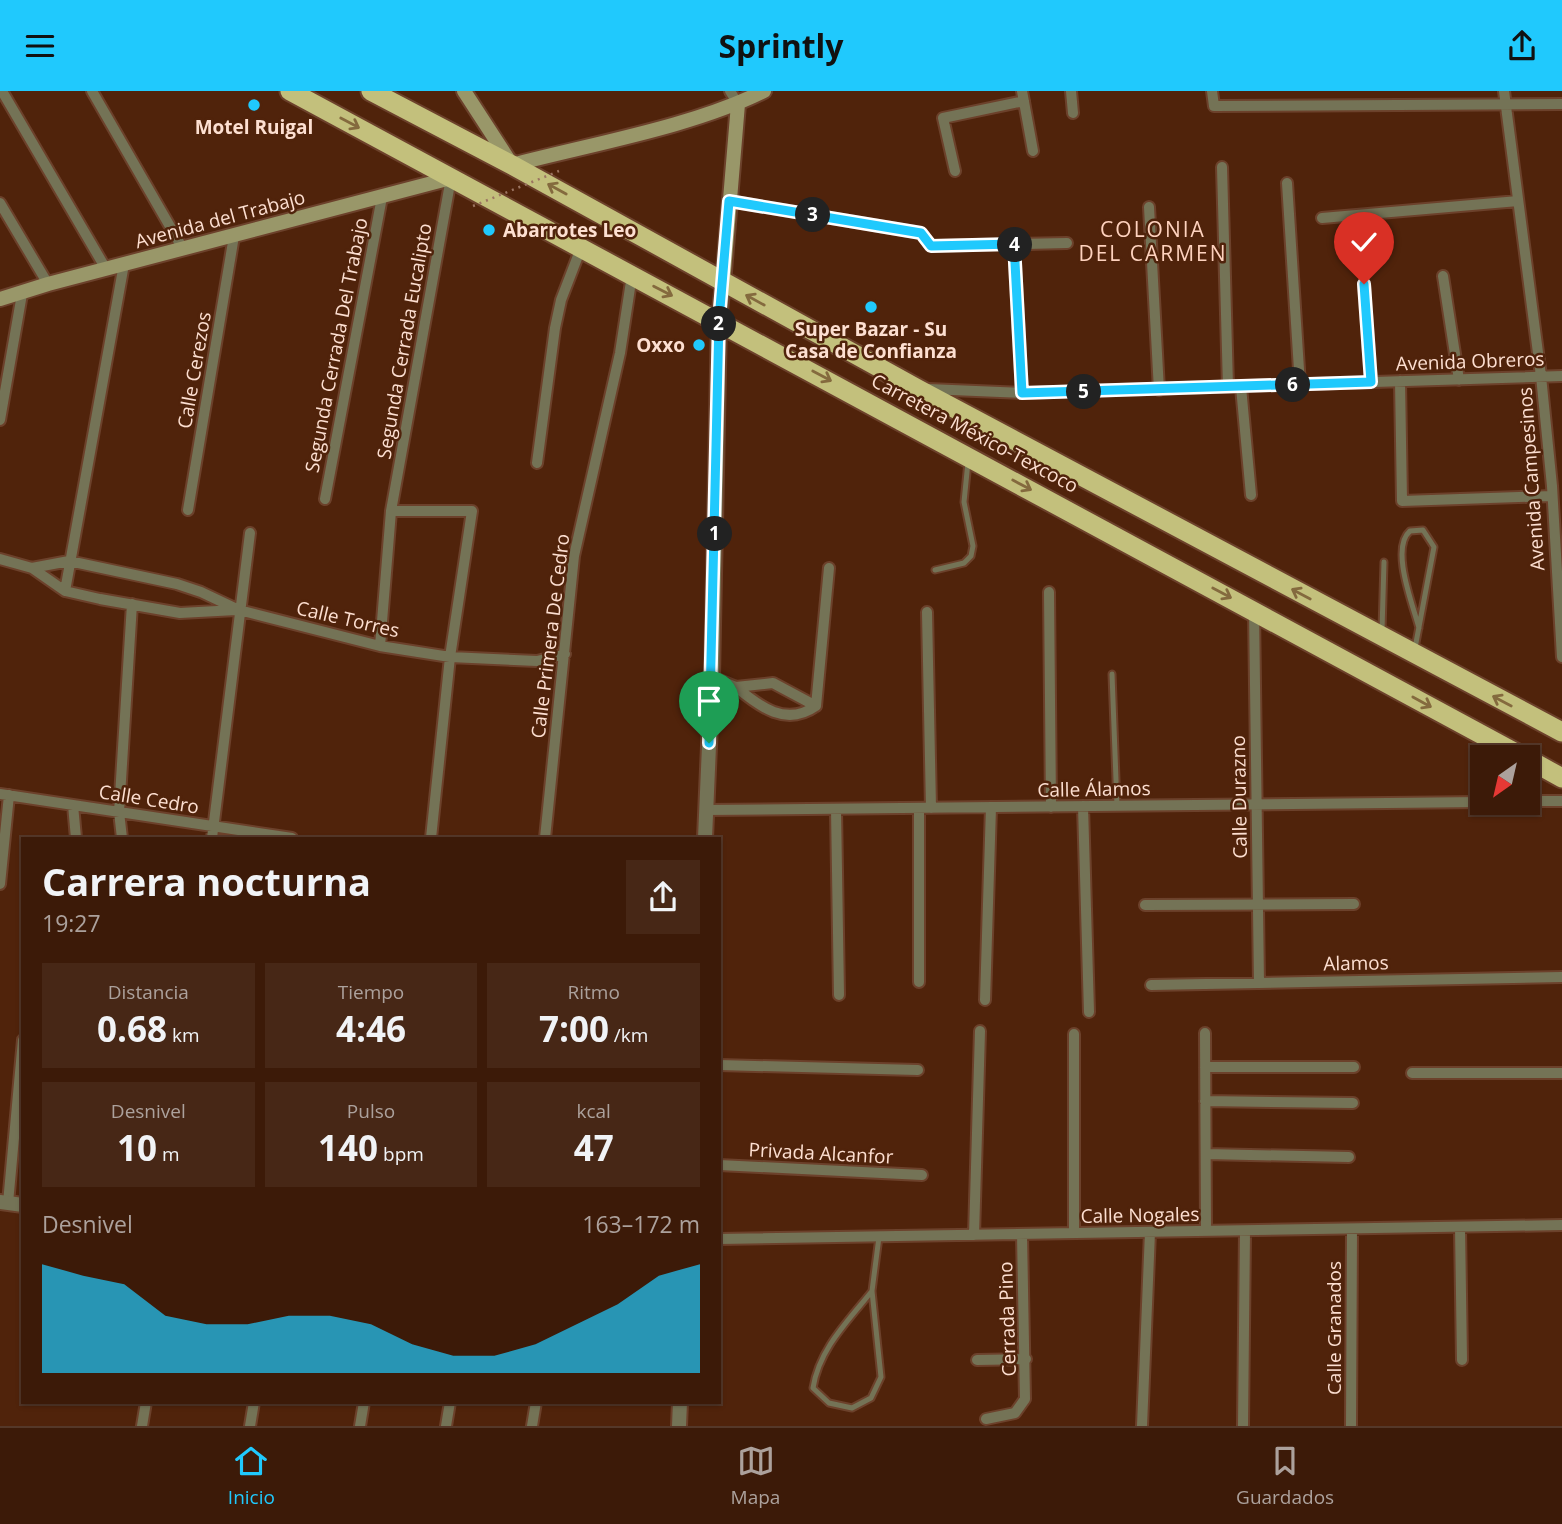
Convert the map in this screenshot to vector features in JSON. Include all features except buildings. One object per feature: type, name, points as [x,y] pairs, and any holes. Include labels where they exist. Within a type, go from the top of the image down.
[{"type":"highway","name":"Carretera México-Texcoco","points":[[290,91],[1503,745]]},
{"type":"highway","name":"Carretera México-Texcoco","points":[[371,91],[512,165],[918,389],[1562,732]]},
{"type":"highway","name":"Carretera México-Texcoco","points":[[1540,765],[1562,778]]},
{"type":"main road","points":[[464,91],[512,165],[764,91]]},
{"type":"main road","points":[[723,283],[734,98]]},
{"type":"main road","name":"Avenida del Trabajo","points":[[0,299],[451,178]]},
{"type":"street","points":[[2,91],[106,269]]},
{"type":"street","points":[[92,91],[183,249]]},
{"type":"street","points":[[1071,91],[1073,113]]},
{"type":"street","points":[[1212,91],[1214,106],[1562,104]]},
{"type":"street","name":"Avenida Campesinos","points":[[1504,91],[1555,489],[1562,657]]},
{"type":"street","points":[[955,171],[943,118],[1023,96],[1033,151]]},
{"type":"street","points":[[1222,167],[1228,387]]},
{"type":"street","name":"Segunda Cerrada Eucalipto","points":[[380,646],[391,511],[451,178]]},
{"type":"street","points":[[1287,183],[1300,385]]},
{"type":"street","name":"Segunda Cerrada Del Trabajo","points":[[325,499],[382,197]]},
{"type":"street","points":[[729,201],[921,233],[931,246],[1067,243]]},
{"type":"street","points":[[1322,218],[1518,201]]},
{"type":"street","points":[[0,203],[48,284]]},
{"type":"street","points":[[1149,208],[1158,390]]},
{"type":"street","name":"Calle Cerezos","points":[[188,509],[234,236]]},
{"type":"street","points":[[1014,244],[1022,393]]},
{"type":"street","points":[[537,463],[555,328],[561,300],[581,248]]},
{"type":"street","points":[[65,591],[124,264]]},
{"type":"street","name":"Calle Primera De Cedro","points":[[545,837],[574,556],[620,353],[632,275]]},
{"type":"street","points":[[1443,276],[1459,380]]},
{"type":"street","points":[[705,837],[712,677],[719,320],[723,283]]},
{"type":"street","points":[[1364,284],[1371,382]]},
{"type":"street","points":[[0,420],[22,294]]},
{"type":"street","name":"Avenida Obreros","points":[[918,389],[1022,393],[1562,376]]},
{"type":"street","points":[[1400,380],[1402,501],[1555,489]]},
{"type":"street","points":[[1241,387],[1251,495]]},
{"type":"street","points":[[391,511],[472,511],[450,657],[431,837]]},
{"type":"street","points":[[212,832],[250,533]]},
{"type":"street","name":"Calle Torres","points":[[0,559],[32,568],[65,591],[180,613],[239,610]]},
{"type":"street","name":"Calle Torres","points":[[32,568],[69,561],[177,584],[239,610],[380,646],[450,657],[537,661],[565,654]]},
{"type":"street","points":[[816,706],[829,568]]},
{"type":"street","points":[[1049,592],[1051,807]]},
{"type":"street","points":[[122,837],[118,812],[132,604]]},
{"type":"street","name":"Calle Durazno","points":[[1254,610],[1259,983]]},
{"type":"street","points":[[927,612],[931,808]]},
{"type":"street","points":[[712,677],[736,687],[770,712],[790,716],[804,714],[816,706]]},
{"type":"street","points":[[736,687],[773,683],[816,706]]},
{"type":"street","points":[[0,884],[4,795]]},
{"type":"street","name":"Calle Cedro","points":[[4,795],[118,812],[212,832],[279,837]]},
{"type":"street","points":[[1540,801],[1562,801]]},
{"type":"street","name":"Calle Álamos","points":[[706,810],[1470,802]]},
{"type":"street","points":[[73,805],[76,837]]},
{"type":"street","points":[[1083,806],[1089,1012]]},
{"type":"street","points":[[985,1000],[991,807]]},
{"type":"street","points":[[919,808],[919,982]]},
{"type":"street","points":[[835,809],[839,995]]},
{"type":"street","points":[[1145,905],[1354,904]]},
{"type":"street","name":"Alamos","points":[[1151,985],[1562,977]]},
{"type":"street","points":[[974,1235],[980,1031]]},
{"type":"street","points":[[1205,1033],[1206,1231]]},
{"type":"street","points":[[1074,1034],[1074,1233]]},
{"type":"street","points":[[10,1203],[21,1065]]},
{"type":"street","points":[[721,1065],[918,1070]]},
{"type":"street","points":[[1205,1067],[1354,1067]]},
{"type":"street","points":[[1412,1073],[1562,1073]]},
{"type":"street","points":[[1205,1101],[1353,1103]]},
{"type":"street","points":[[1206,1154],[1349,1157]]},
{"type":"street","name":"Privada Alcanfor","points":[[721,1165],[922,1175]]},
{"type":"street","name":"Calle Nogales","points":[[721,1239],[1562,1225]]},
{"type":"street","points":[[1460,1227],[1462,1360]]},
{"type":"street","name":"Calle Granados","points":[[1351,1426],[1352,1229]]},
{"type":"street","points":[[1243,1426],[1244,1231]]},
{"type":"street","points":[[1142,1426],[1150,1232]]},
{"type":"street","name":"Cerrada Pino","points":[[986,1419],[1015,1413],[1025,1399],[1022,1234]]},
{"type":"street","points":[[976,1360],[1026,1359]]},
{"type":"street","points":[[142,1426],[146,1404]]},
{"type":"street","points":[[250,1426],[254,1404]]},
{"type":"street","points":[[360,1426],[364,1404]]},
{"type":"street","points":[[446,1426],[450,1404]]},
{"type":"street","points":[[532,1426],[536,1404]]},
{"type":"street","points":[[679,1426],[680,1404]]},
{"type":"lane","points":[[935,570],[964,563],[971,556],[973,546],[964,502],[969,456]]},
{"type":"lane","points":[[1414,655],[1419,628],[1434,547],[1423,530],[1410,531],[1401,546],[1402,564],[1419,628]]},
{"type":"lane","points":[[1382,637],[1384,562]]},
{"type":"lane","points":[[1112,674],[1116,806]]},
{"type":"lane","points":[[872,1291],[836,1336],[816,1367],[813,1388],[829,1402],[852,1408],[871,1398],[881,1377],[872,1291],[879,1237]]},
{"type":"path","points":[[472,206],[559,171]]},
{"type":"place","name":"Motel Ruigal","points":[[254,105]]},
{"type":"place","name":"Abarrotes Leo","points":[[489,230]]},
{"type":"place","name":"Super Bazar - Su Casa de Confianza","points":[[871,307]]},
{"type":"place","name":"Oxxo","points":[[699,345]]},
{"type":"district","name":"COLONIA DEL CARMEN","points":[[1153,241]]},
{"type":"route","points":[[709,743],[719,320],[729,201],[921,233],[931,246],[1014,244],[1022,393],[1371,382],[1364,284]]}]
